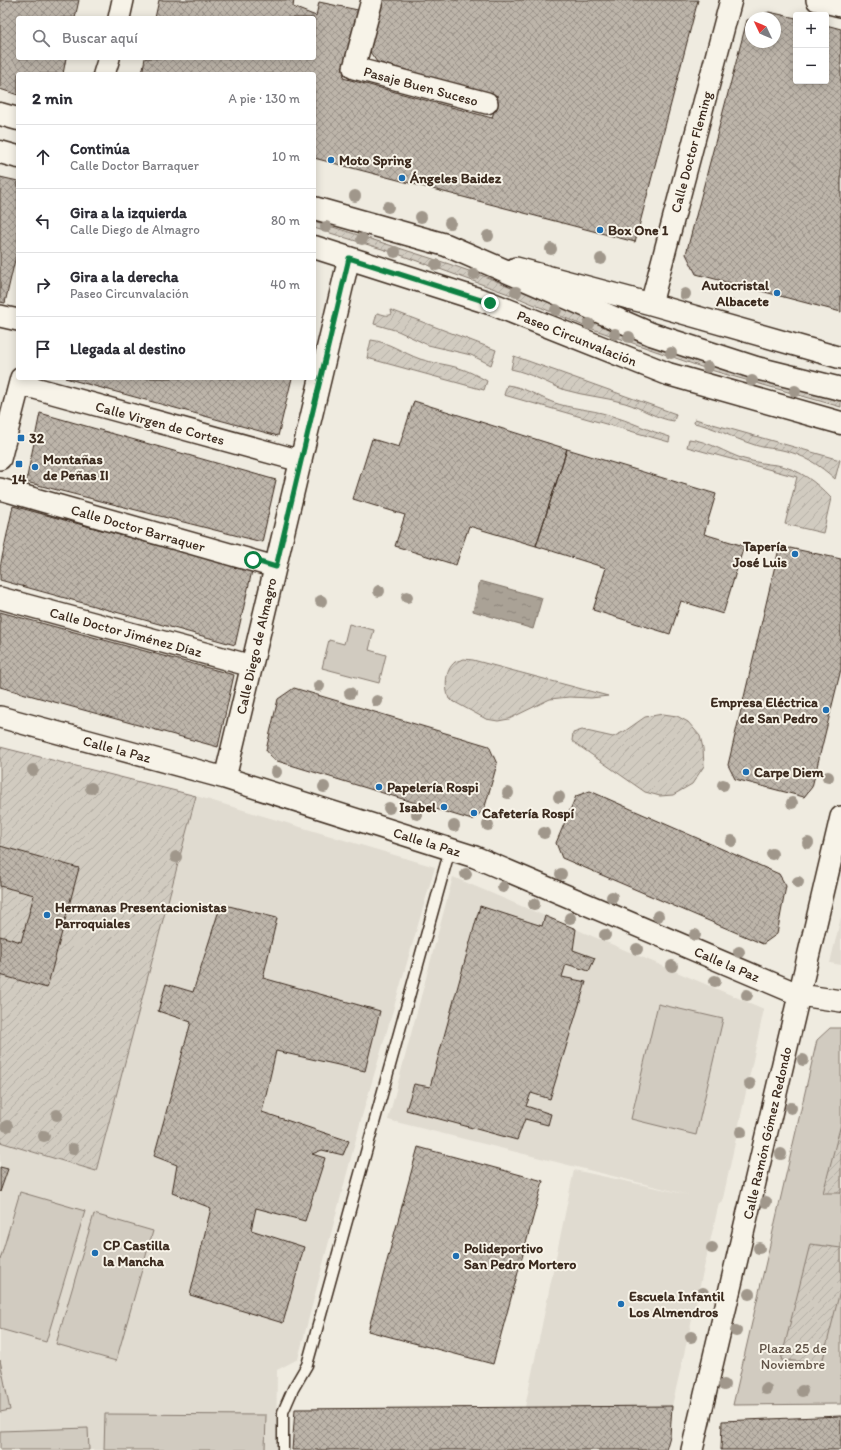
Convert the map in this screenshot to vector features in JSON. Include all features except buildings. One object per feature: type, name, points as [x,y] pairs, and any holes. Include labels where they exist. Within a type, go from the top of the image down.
[{"type":"main road","points":[[0,114],[16,118]]},
{"type":"main road","points":[[0,152],[16,157]]},
{"type":"main road","points":[[316,209],[446,245],[651,334],[756,368],[841,389]]},
{"type":"main road","name":"Paseo Circunvalación","points":[[316,248],[490,303],[668,374],[841,423]]},
{"type":"street","points":[[119,16],[123,0]]},
{"type":"street","name":"Pasaje Buen Suceso","points":[[372,0],[354,68],[487,103]]},
{"type":"street","name":"Calle Doctor Fleming","points":[[650,304],[731,0]]},
{"type":"street","points":[[817,0],[841,6]]},
{"type":"street","points":[[104,72],[108,60]]},
{"type":"street","points":[[446,245],[483,259],[841,358]]},
{"type":"street","name":"Calle Diego de Almagro","points":[[225,778],[349,258]]},
{"type":"street","points":[[0,316],[16,320]]},
{"type":"street","points":[[0,459],[20,381]]},
{"type":"street","name":"Calle Virgen de Cortes","points":[[20,381],[301,461]]},
{"type":"street","name":"Calle Doctor Barraquer","points":[[0,489],[276,567]]},
{"type":"street","name":"Calle Doctor Jiménez Díaz","points":[[0,598],[252,666]]},
{"type":"street","name":"Calle la Paz","points":[[0,717],[225,778],[475,857],[800,995],[841,1000]]},
{"type":"street","name":"Calle Ramón Gómez Redondo","points":[[692,1450],[841,817]]},
{"type":"lane","points":[[284,1450],[283,1412],[293,1389],[307,1365],[450,849]]},
{"type":"shaded area","points":[[196,796],[435,867],[362,1116],[298,1359],[277,1370],[276,1450],[0,1450],[0,1142],[96,1171]]},
{"type":"shaded area","points":[[453,877],[764,1009],[722,1203],[719,1203],[672,1406],[525,1407],[574,1170],[689,1195],[388,1120]]},
{"type":"shaded area","points":[[841,917],[841,965],[830,963]]},
{"type":"green space","points":[[316,222],[489,278],[594,321],[841,399],[841,407],[707,369],[584,326],[514,296],[395,253],[316,229]]},
{"type":"green space","points":[[391,310],[496,350],[491,365],[471,355],[428,345],[398,331],[374,324],[377,313],[388,315],[392,314]]},
{"type":"green space","points":[[371,340],[390,345],[414,357],[429,362],[463,369],[470,372],[487,381],[484,390],[367,358]]},
{"type":"green space","points":[[514,356],[676,414],[674,421],[662,418],[625,403],[565,390],[511,369]]},
{"type":"green space","points":[[507,385],[525,390],[552,402],[617,417],[670,437],[669,442],[504,395]]},
{"type":"green space","points":[[695,419],[840,460],[835,479],[817,465],[797,454],[745,442],[709,427],[694,423]]},
{"type":"green space","points":[[689,439],[703,442],[744,459],[785,467],[807,477],[831,498],[823,533],[785,524],[797,477],[687,447]]},
{"type":"green space","points":[[349,624],[374,630],[369,650],[386,655],[379,683],[322,668],[329,640],[344,644]]},
{"type":"green space","points":[[464,659],[473,660],[608,696],[550,699],[509,719],[498,721],[486,719],[449,699],[446,685],[447,675],[451,666],[455,662]]},
{"type":"green space","points":[[663,714],[677,716],[688,722],[700,736],[703,748],[704,766],[692,784],[673,795],[660,796],[645,792],[572,741],[573,733],[582,730],[613,737],[625,731],[645,717]]},
{"type":"green space","points":[[0,747],[196,796],[96,1171],[0,1142]]},
{"type":"green space","points":[[658,1004],[723,1019],[696,1135],[631,1119]]},
{"type":"green space","name":"Plaza 25 de Noviembre","points":[[830,1028],[841,1028],[841,1404],[733,1405],[817,1040]]},
{"type":"green space","points":[[841,1124],[841,1193],[823,1193]]},
{"type":"green space","points":[[20,1192],[85,1211],[46,1342],[0,1329],[0,1260]]},
{"type":"green space","points":[[94,1214],[153,1231],[116,1361],[56,1344]]},
{"type":"green space","points":[[810,1244],[841,1248],[841,1287],[822,1363],[781,1360]]},
{"type":"green space","points":[[0,1360],[10,1410],[0,1412]]},
{"type":"green space","points":[[105,1414],[266,1415],[265,1450],[104,1450]]},
{"type":"green space","points":[[88,1428],[89,1450],[0,1450],[0,1431]]},
{"type":"water","points":[[480,581],[542,598],[533,629],[473,611]]},
{"type":"place","name":"Moto Spring","points":[[331,160]]},
{"type":"place","name":"Ángeles Baidez","points":[[402,178]]},
{"type":"place","name":"Box One 1","points":[[600,230]]},
{"type":"place","name":"Autocristal Albacete","points":[[777,293]]},
{"type":"place","name":"32","points":[[21,438]]},
{"type":"place","name":"14","points":[[19,464]]},
{"type":"place","name":"Montañas de Peñas II","points":[[35,467]]},
{"type":"place","name":"Tapería José Luis","points":[[795,554]]},
{"type":"place","name":"Empresa Eléctrica de San Pedro","points":[[826,710]]},
{"type":"place","name":"Carpe Diem","points":[[746,772]]},
{"type":"place","name":"Papelería Rospi","points":[[379,787]]},
{"type":"place","name":"Isabel","points":[[444,807]]},
{"type":"place","name":"Cafetería Rospí","points":[[474,813]]},
{"type":"place","name":"Hermanas Presentacionistas Parroquiales","points":[[47,915]]},
{"type":"place","name":"CP Castilla la Mancha","points":[[95,1253]]},
{"type":"place","name":"Polideportivo San Pedro Mortero","points":[[456,1256]]},
{"type":"place","name":"Escuela Infantil Los Almendros","points":[[621,1304]]},
{"type":"route","points":[[253,560],[276,567],[349,258],[490,303]]}]
